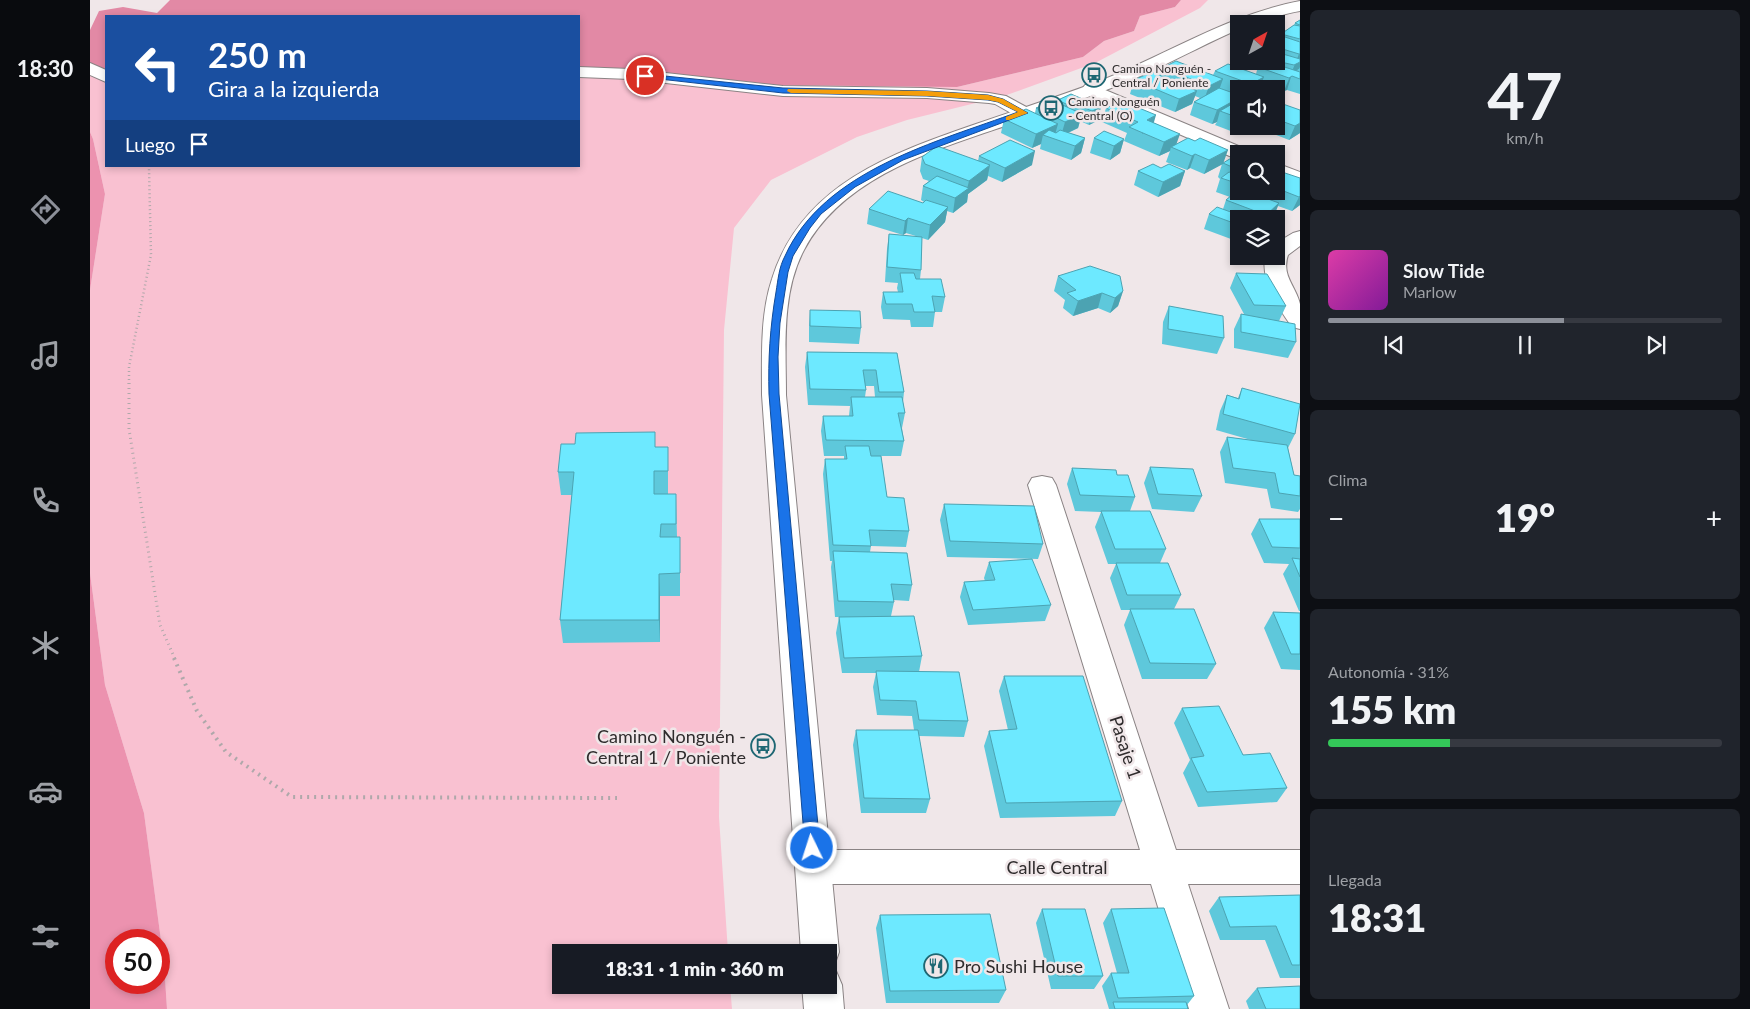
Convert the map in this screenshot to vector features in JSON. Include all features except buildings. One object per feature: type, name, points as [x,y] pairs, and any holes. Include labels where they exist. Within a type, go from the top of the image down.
[{"type":"main road","points":[[1210,35],[1223,20],[1252,1]]},
{"type":"main road","points":[[819,944],[774,394],[773,357],[775,323],[784,272],[789,256],[806,226],[818,213],[852,185],[900,158],[1147,67],[1210,35],[1258,15],[1300,6]]},
{"type":"main road","points":[[90,68],[105,76]]},
{"type":"main road","points":[[580,72],[630,74],[783,90],[927,93],[988,98],[1000,100],[1024,113]]},
{"type":"main road","points":[[1091,89],[1230,149]]},
{"type":"main road","points":[[1285,173],[1300,179]]},
{"type":"main road","points":[[1285,247],[1300,238]]},
{"type":"main road","points":[[1275,265],[1287,304],[1300,322]]},
{"type":"main road","name":"Pasaje 1","points":[[1042,485],[1209,1009]]},
{"type":"main road","name":"Calle Central","points":[[814,866],[1300,867]]},
{"type":"main road","points":[[823,994],[824,1009]]},
{"type":"path","points":[[149,167],[151,254],[128,367],[129,429],[160,625],[197,711],[226,752],[292,797],[617,798]]},
{"type":"shaded area","points":[[170,0],[1181,0],[1175,7],[1140,16],[1134,31],[1104,41],[1083,57],[957,87],[778,85],[659,72],[580,67],[580,15],[105,15],[105,70],[90,67],[90,30],[99,11],[123,7],[157,13]]},
{"type":"shaded area","points":[[1181,0],[1208,0],[1200,8],[1095,63],[1004,96],[907,120],[857,137],[771,180],[734,228],[724,330],[719,817],[727,944],[552,944],[552,994],[731,994],[732,1009],[167,1009],[166,994],[170,994],[170,929],[159,929],[144,813],[105,685],[90,573],[90,290],[105,194],[90,132],[90,67],[105,70],[105,167],[580,167],[580,67],[957,87],[1083,57],[1104,41],[1134,31],[1140,16],[1175,7]]},
{"type":"shaded area","points":[[90,132],[105,194],[90,290]]},
{"type":"shaded area","points":[[90,573],[105,685],[144,813],[159,929],[105,929],[105,994],[166,994],[167,1009],[90,1009]]},
{"type":"slow traffic","points":[[791,91],[927,93],[988,98],[1000,100],[1024,113],[1009,118]]},
{"type":"place","name":"Camino Nonguén - Central / Poniente","points":[[1094,75]]},
{"type":"place","name":"Camino Nonguén - Central (O)","points":[[1051,108]]},
{"type":"place","name":"Camino Nonguén - Central 1 / Poniente","points":[[763,746]]},
{"type":"place","name":"Pro Sushi House","points":[[936,966]]},
{"type":"route","points":[[645,76],[783,90],[927,93],[988,98],[1000,100],[1024,113],[900,158],[852,185],[818,213],[806,226],[789,256],[784,272],[775,323],[773,357],[774,394],[812,848]]}]
